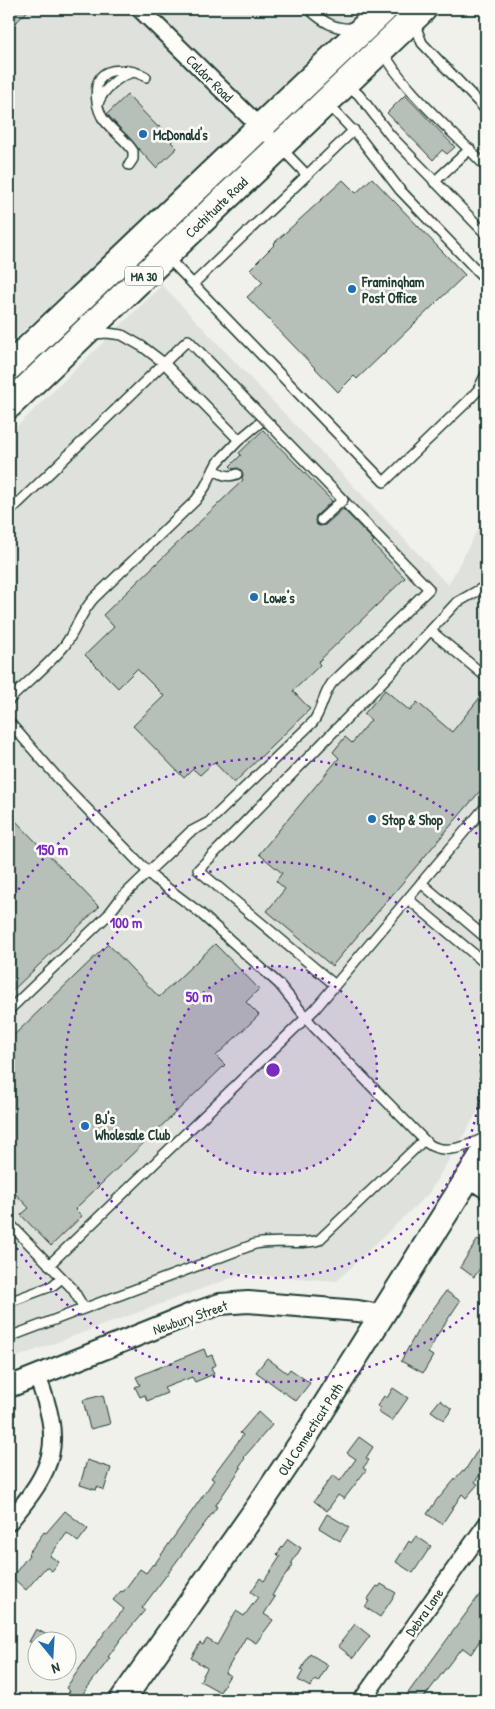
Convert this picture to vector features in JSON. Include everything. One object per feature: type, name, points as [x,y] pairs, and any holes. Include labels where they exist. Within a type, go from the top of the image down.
[{"type":"main road","name":"Cochituate Road","points":[[9,405],[382,50],[421,10]]},
{"type":"main road","name":"Cochituate Road","points":[[9,367],[376,16]]},
{"type":"main road","name":"Old Connecticut Path","points":[[122,1700],[276,1482],[381,1318],[477,1185],[486,1150]]},
{"type":"street","name":"Caldor Road","points":[[146,10],[280,146]]},
{"type":"street","name":"Newbury Street","points":[[9,1387],[191,1314],[229,1303],[258,1302],[354,1310],[370,1313],[381,1318]]},
{"type":"street","points":[[9,1522],[32,1494],[48,1466],[52,1450],[54,1434],[52,1419],[37,1376]]},
{"type":"street","name":"Debra Lane","points":[[362,1700],[486,1525]]},
{"type":"lane","points":[[421,10],[417,30],[422,43],[486,110]]},
{"type":"lane","points":[[312,12],[324,22],[336,27],[350,28],[376,16]]},
{"type":"lane","points":[[382,50],[391,67],[409,88],[486,167]]},
{"type":"lane","points":[[129,165],[133,159],[133,151],[104,119],[98,104],[97,83],[103,75],[114,71],[134,72],[146,77]]},
{"type":"lane","points":[[98,104],[102,96],[118,78],[134,72]]},
{"type":"lane","points":[[346,83],[359,95],[390,135],[486,234]]},
{"type":"lane","points":[[326,102],[354,130],[400,190],[486,280]]},
{"type":"lane","points":[[193,284],[354,130]]},
{"type":"lane","points":[[280,146],[307,175]]},
{"type":"lane","points":[[434,182],[470,149]]},
{"type":"lane","points":[[166,256],[384,482],[468,401],[478,390],[486,374]]},
{"type":"lane","points":[[79,338],[101,333],[122,335],[136,341],[164,363],[239,440]]},
{"type":"lane","points":[[9,512],[188,340],[343,500],[322,520]]},
{"type":"lane","points":[[9,700],[60,650],[68,640],[82,612],[94,598],[196,500],[221,459],[239,440],[250,437],[262,421],[268,422],[429,589],[332,683],[313,722],[209,822],[190,832],[118,900],[108,915],[9,1010]]},
{"type":"lane","points":[[214,469],[219,474],[226,476],[237,474]]},
{"type":"lane","points":[[335,985],[198,870],[386,678],[456,603],[486,586]]},
{"type":"lane","points":[[430,631],[486,677]]},
{"type":"lane","points":[[9,722],[63,784],[148,872],[161,885],[199,912],[273,978],[307,1018],[424,1140],[434,1148],[448,1149],[470,1144],[486,1136]]},
{"type":"lane","points":[[49,1265],[307,1018],[486,806]]},
{"type":"lane","points":[[421,883],[486,938]]},
{"type":"lane","points":[[408,899],[486,964]]},
{"type":"lane","points":[[9,1337],[255,1244],[274,1241],[309,1242],[319,1240],[424,1140]]},
{"type":"lane","points":[[9,1223],[76,1293],[84,1308]]},
{"type":"lane","points":[[9,1302],[52,1286],[62,1278]]},
{"type":"shaded area","points":[[9,9],[364,9],[122,240],[19,335],[9,342]]},
{"type":"shaded area","points":[[162,285],[448,585],[486,514],[486,1098],[429,1193],[337,1281],[242,1274],[9,1360],[9,434]]},
{"type":"building","points":[[9,9],[30,9],[9,29]]},
{"type":"building","name":"McDonald's","points":[[127,95],[173,140],[171,142],[177,148],[156,168],[107,114]]},
{"type":"building","points":[[405,95],[455,147],[447,154],[442,150],[433,160],[387,113]]},
{"type":"building","name":"Framingham Post Office","points":[[372,178],[465,275],[357,379],[354,376],[338,392],[247,297],[263,282],[250,269],[274,243],[343,180],[356,193]]},
{"type":"building","name":"Lowe's","points":[[263,430],[332,501],[316,516],[315,521],[317,525],[325,525],[343,509],[374,541],[372,543],[405,578],[318,662],[320,665],[293,691],[310,709],[234,783],[214,762],[200,775],[193,769],[184,778],[133,726],[164,696],[137,669],[118,688],[85,655],[114,627],[103,615],[243,480],[241,470],[238,468],[233,469],[230,466],[241,455],[239,453]]},
{"type":"building","name":"Stop & Shop","points":[[385,690],[410,711],[417,702],[452,732],[486,690],[486,784],[332,966],[267,911],[285,889],[276,881],[282,873],[259,854],[339,758],[333,752],[345,737],[352,743],[371,720],[364,714]]},
{"type":"building","points":[[9,814],[99,907],[9,994]]},
{"type":"building","name":"BJ's Wholesale Club","points":[[108,944],[159,997],[215,944],[259,989],[246,1002],[259,1015],[216,1056],[225,1065],[75,1209],[82,1216],[51,1246],[21,1215],[29,1208],[9,1187],[9,1040]]},
{"type":"building","points":[[478,1239],[486,1244],[486,1260],[474,1277],[460,1267]]},
{"type":"building","points":[[446,1291],[460,1301],[434,1340],[428,1353],[433,1356],[423,1373],[401,1361],[418,1330]]},
{"type":"building","points":[[204,1349],[207,1357],[212,1355],[216,1365],[211,1367],[214,1374],[195,1382],[192,1377],[164,1388],[167,1393],[147,1401],[145,1395],[140,1397],[135,1387],[140,1385],[136,1377]]},
{"type":"building","points":[[267,1358],[287,1373],[290,1369],[310,1383],[296,1401],[256,1372]]},
{"type":"building","points":[[393,1388],[408,1398],[392,1421],[378,1412],[380,1408],[377,1406],[384,1396],[387,1398]]},
{"type":"building","points":[[103,1395],[110,1424],[90,1429],[83,1400]]},
{"type":"building","points":[[440,1400],[452,1409],[444,1420],[431,1411]]},
{"type":"building","points":[[258,1412],[272,1425],[244,1457],[239,1467],[241,1468],[215,1506],[217,1507],[142,1608],[145,1610],[121,1639],[108,1657],[110,1658],[78,1700],[68,1693],[70,1691],[66,1688],[70,1682],[78,1682],[78,1671],[105,1632],[124,1609],[113,1600],[121,1591],[123,1592],[140,1569],[146,1573],[154,1565],[214,1480],[211,1478],[243,1435],[240,1433]]},
{"type":"building","points":[[359,1437],[373,1447],[366,1458],[369,1460],[363,1468],[366,1470],[344,1499],[338,1495],[327,1511],[314,1501],[333,1475],[340,1481],[356,1459],[347,1453]]},
{"type":"building","points":[[486,1437],[486,1465],[475,1482],[478,1484],[466,1498],[462,1494],[442,1524],[427,1514],[438,1498],[462,1471],[464,1472]]},
{"type":"building","points":[[87,1460],[111,1468],[104,1490],[97,1487],[96,1490],[80,1485]]},
{"type":"building","points":[[65,1511],[88,1529],[78,1542],[67,1533],[50,1556],[59,1562],[52,1571],[46,1567],[26,1590],[12,1577],[44,1532],[46,1533]]},
{"type":"building","points":[[327,1514],[349,1527],[340,1541],[319,1528]]},
{"type":"building","points":[[416,1536],[431,1546],[413,1573],[396,1562],[409,1541],[411,1543]]},
{"type":"building","points":[[288,1539],[301,1548],[291,1564],[293,1565],[277,1587],[272,1596],[275,1597],[264,1614],[273,1620],[256,1643],[246,1637],[225,1673],[230,1675],[220,1692],[200,1681],[207,1668],[191,1658],[200,1643],[203,1645],[207,1639],[217,1645],[236,1611],[244,1616],[258,1597],[251,1592],[260,1578],[264,1581],[280,1557],[277,1554]]},
{"type":"building","points":[[381,1584],[396,1593],[380,1617],[365,1607],[369,1601],[367,1600],[377,1586],[379,1587]]},
{"type":"building","points":[[486,1586],[486,1631],[471,1654],[463,1648],[459,1651],[422,1700],[403,1700]]},
{"type":"building","points":[[355,1624],[370,1636],[353,1658],[338,1646]]},
{"type":"building","points":[[310,1654],[328,1665],[318,1682],[315,1680],[310,1687],[298,1680]]},
{"type":"place","name":"McDonald's","points":[[143,134]]},
{"type":"place","name":"Framingham Post Office","points":[[352,289]]},
{"type":"place","name":"Lowe's","points":[[254,597]]},
{"type":"place","name":"Stop & Shop","points":[[372,819]]},
{"type":"place","name":"BJ's Wholesale Club","points":[[85,1126]]}]
